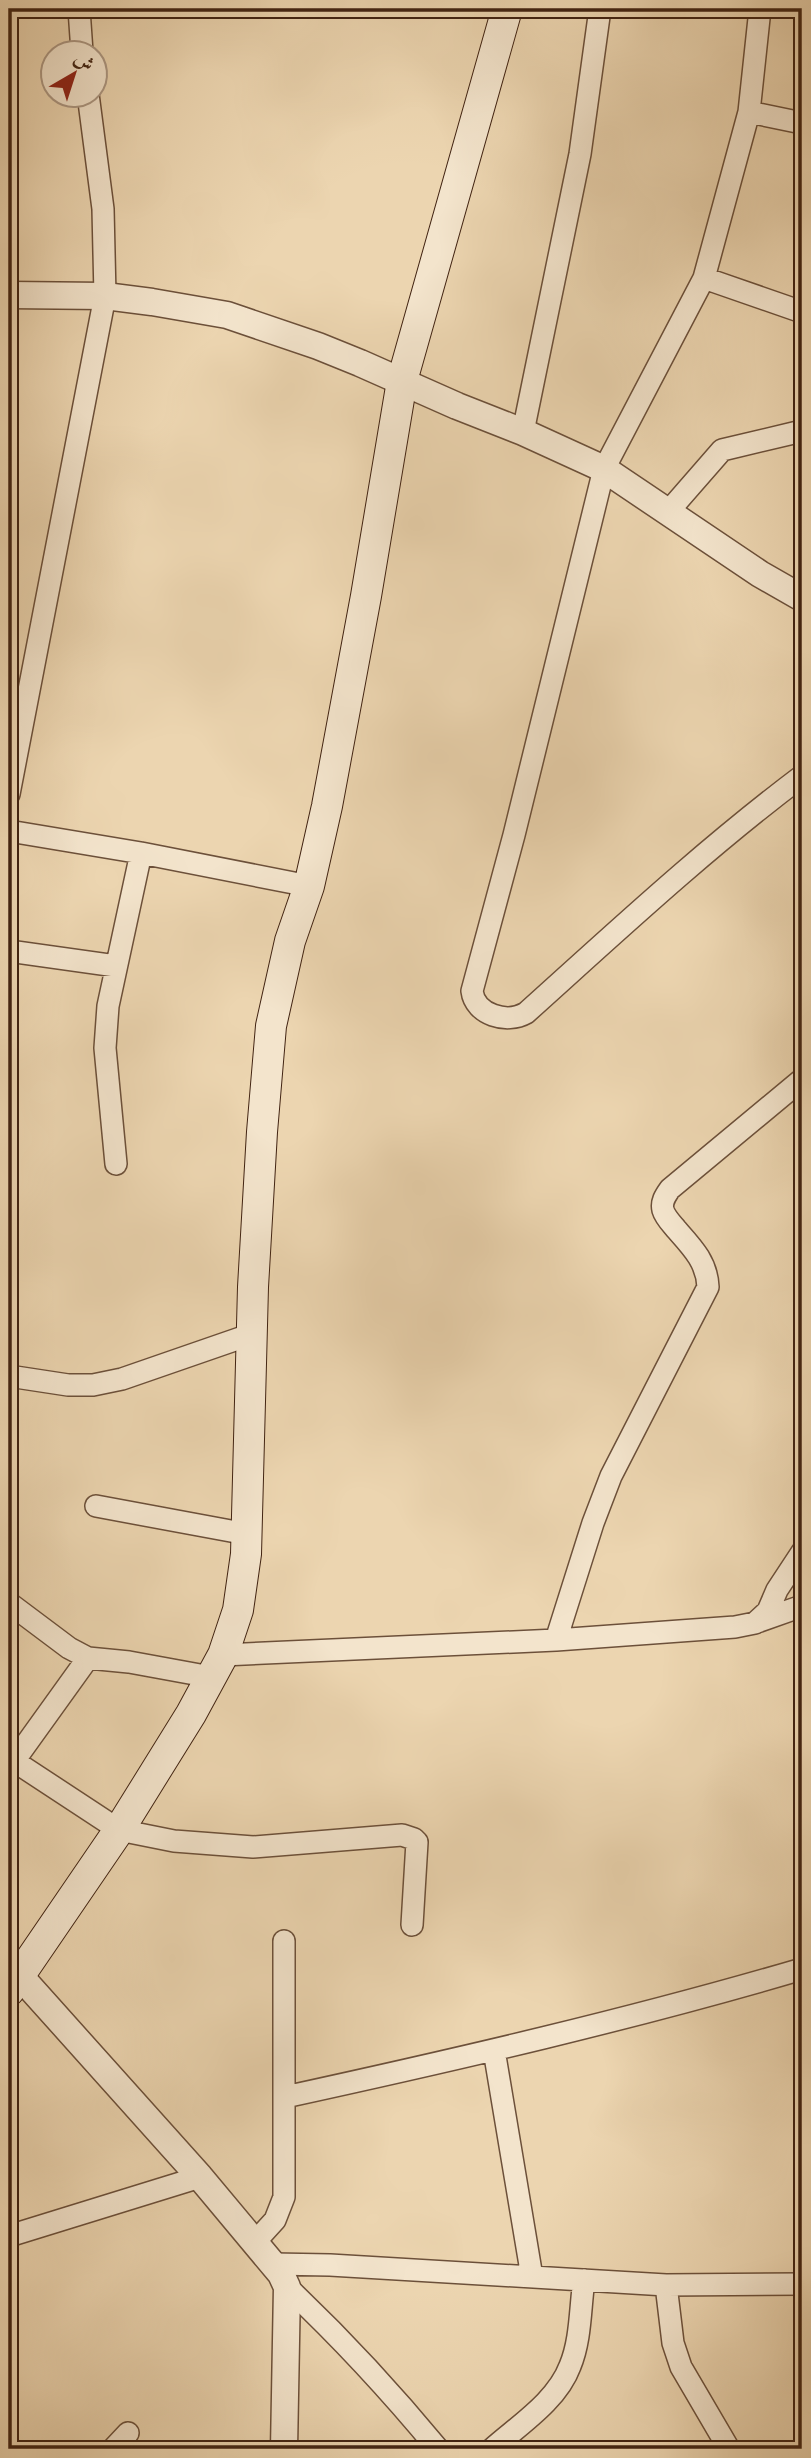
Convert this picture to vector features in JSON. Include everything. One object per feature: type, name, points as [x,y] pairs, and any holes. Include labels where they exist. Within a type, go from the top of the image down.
[{"type":"main road","points":[[12,1976],[119,1830],[191,1714],[218,1666],[238,1610],[247,1534],[252,1334],[262,1132],[271,1026],[290,941],[309,886],[327,806],[402,381],[507,9]]},
{"type":"street","points":[[79,9],[81,38]]},
{"type":"street","points":[[523,432],[580,154],[600,9]]},
{"type":"street","points":[[760,9],[749,112],[704,278],[604,470],[514,835],[472,991],[473,1001],[478,1009],[512,1018],[526,1013],[678,877],[758,809],[802,776]]},
{"type":"street","points":[[9,794],[105,296],[103,209],[90,108]]},
{"type":"street","points":[[749,112],[802,123]]},
{"type":"street","points":[[704,278],[802,312]]},
{"type":"street","points":[[9,295],[105,296],[227,316],[328,350],[523,432],[604,470],[760,574],[802,598]]},
{"type":"street","points":[[668,512],[722,450],[802,431]]},
{"type":"street","points":[[9,831],[141,853],[309,886]]},
{"type":"street","points":[[116,1164],[105,1048],[108,1006],[141,853]]},
{"type":"street","points":[[9,951],[116,966]]},
{"type":"street","points":[[556,1640],[593,1523],[611,1476],[708,1287],[707,1273],[702,1262],[667,1218],[663,1209],[664,1199],[670,1189],[800,1082]]},
{"type":"street","points":[[9,1376],[68,1385],[93,1385],[122,1379],[252,1334]]},
{"type":"street","points":[[96,1506],[247,1534]]},
{"type":"street","points":[[755,1623],[768,1611],[782,1581],[802,1552]]},
{"type":"street","points":[[9,1603],[69,1648],[88,1658],[218,1666],[735,1627],[755,1623],[802,1606]]},
{"type":"street","points":[[88,1658],[11,1764],[119,1830],[174,1841],[253,1847],[408,1836],[417,1842],[412,1925]]},
{"type":"street","points":[[255,2242],[275,2220],[284,2197],[284,1941]]},
{"type":"street","points":[[285,2097],[494,2050],[714,1995],[802,1969]]},
{"type":"street","points":[[12,1976],[200,2177],[281,2274],[287,2287],[334,2331],[438,2449]]},
{"type":"street","points":[[494,2050],[531,2277]]},
{"type":"street","points":[[9,2236],[200,2177]]},
{"type":"street","points":[[273,2264],[666,2285],[802,2284]]},
{"type":"street","points":[[492,2449],[544,2403],[562,2383],[571,2365],[576,2345],[584,2280]]},
{"type":"street","points":[[666,2285],[673,2343],[681,2367],[729,2449]]},
{"type":"street","points":[[284,2449],[287,2287]]},
{"type":"street","points":[[113,2449],[128,2433]]}]
